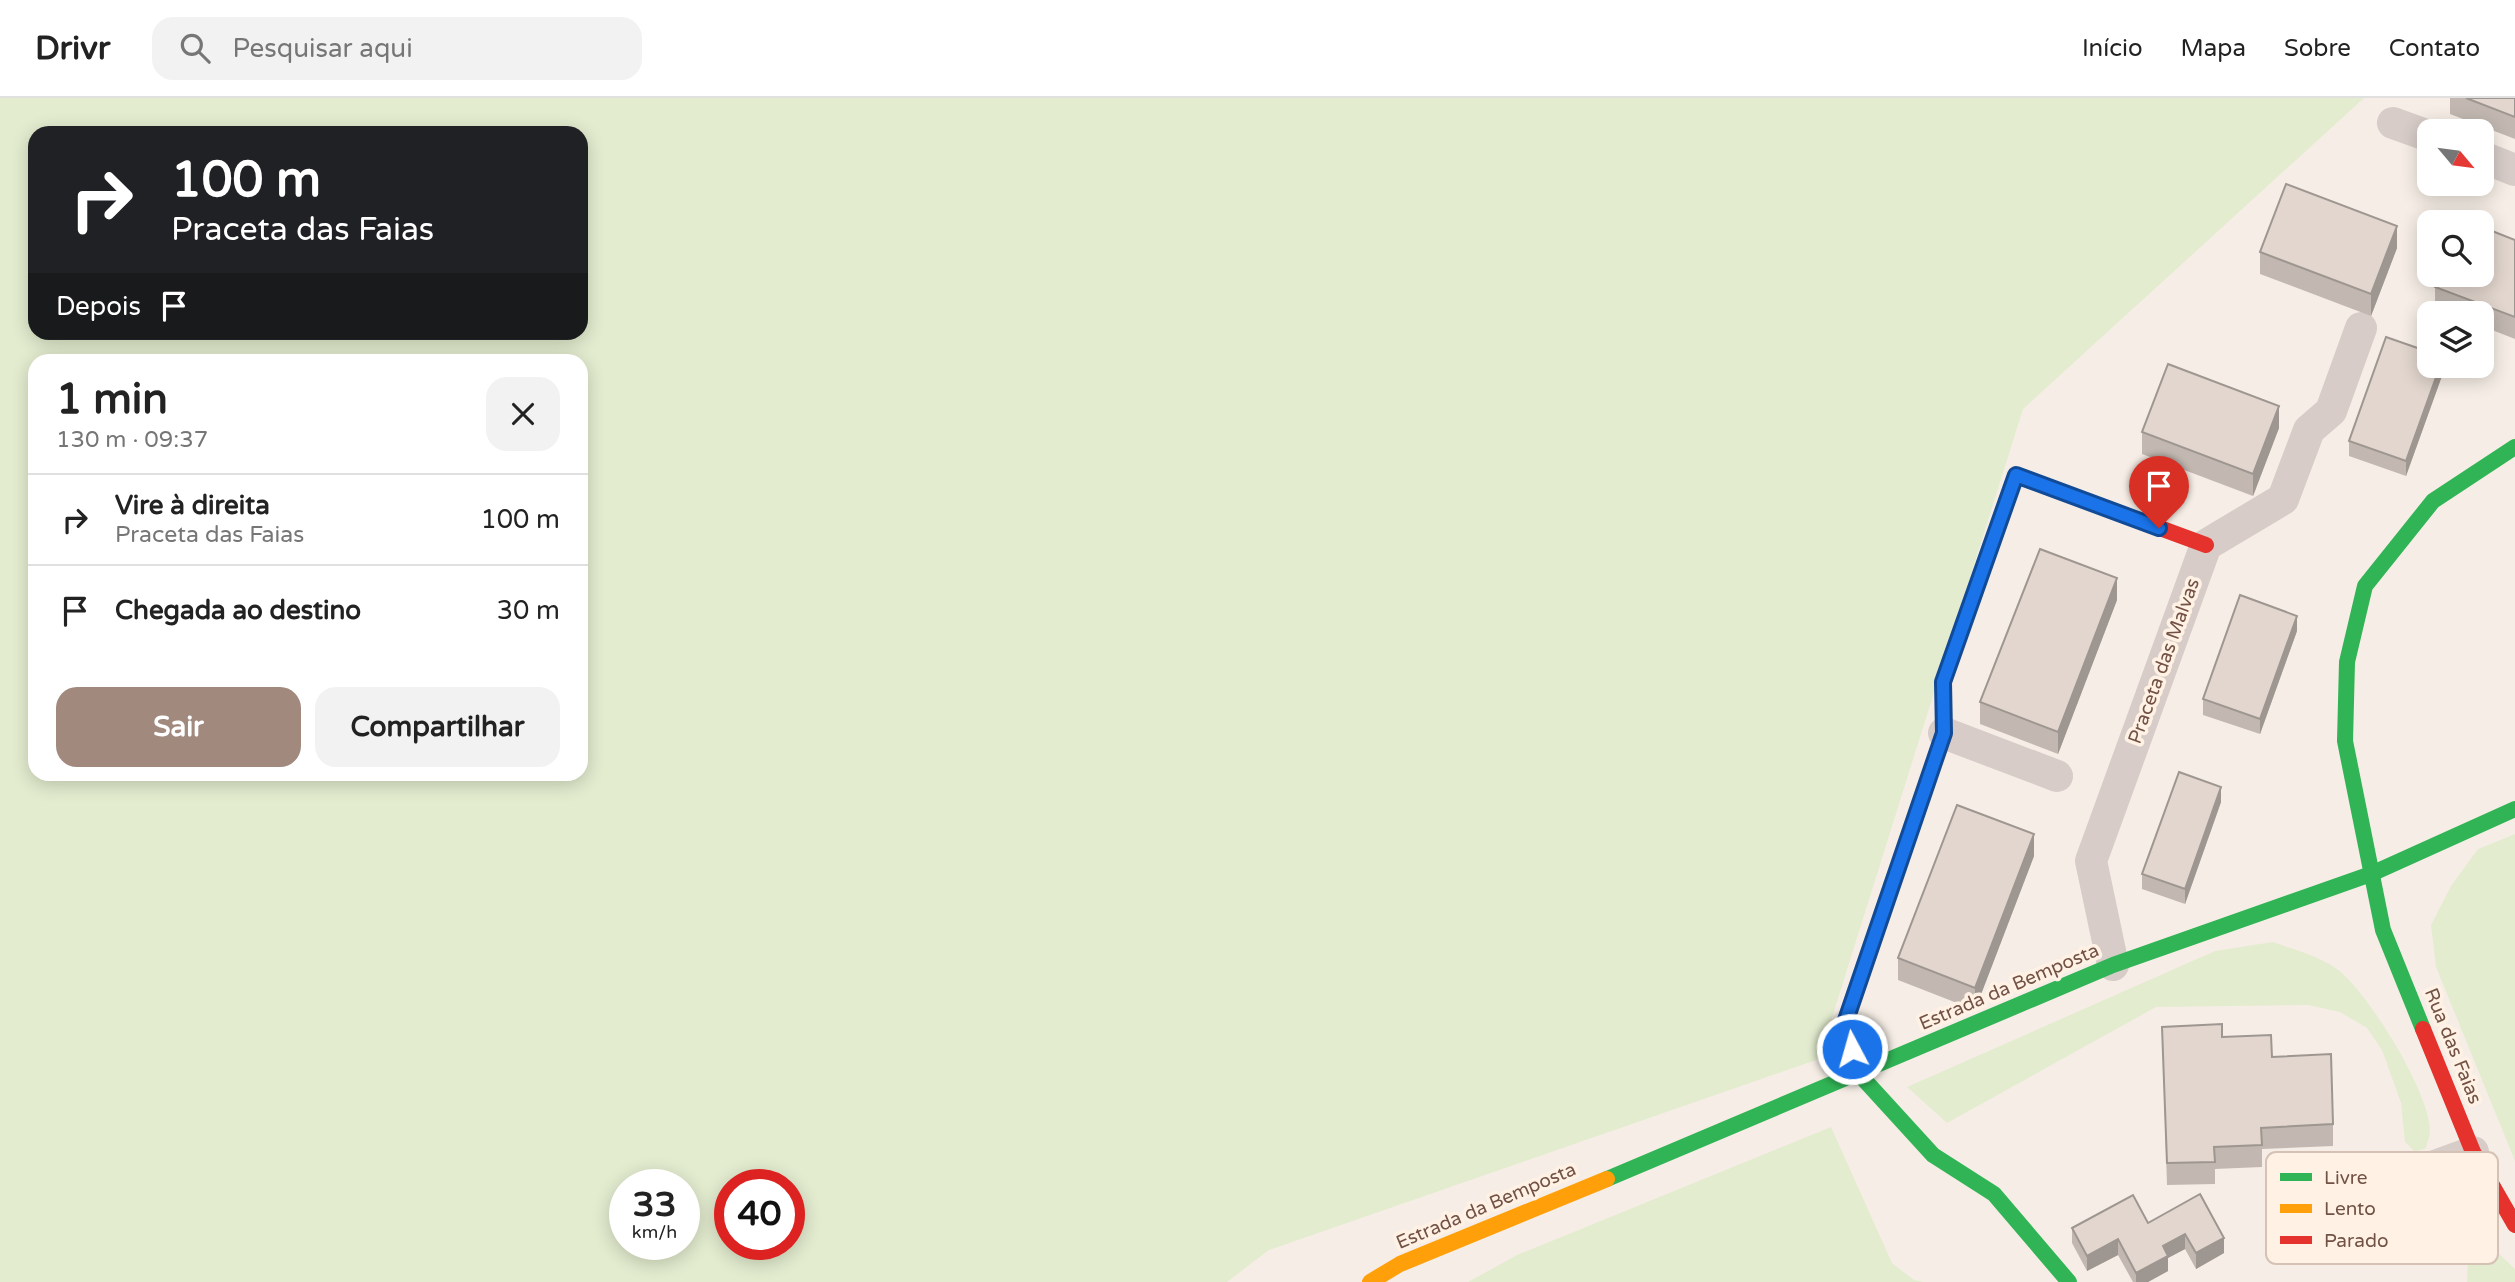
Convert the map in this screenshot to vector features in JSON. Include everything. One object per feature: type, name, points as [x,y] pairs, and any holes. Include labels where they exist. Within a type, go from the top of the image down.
[{"type":"street","points":[[2393,123],[2417,132]]},
{"type":"street","points":[[2494,162],[2515,170]]},
{"type":"street","points":[[2069,1282],[1994,1194],[1933,1155],[1859,1074],[1845,1023],[1944,733],[1943,682],[2016,475],[2206,545],[2283,499],[2309,430],[2331,411],[2361,328]]},
{"type":"street","name":"Rua das Faias","points":[[2473,1152],[2383,929],[2345,741],[2347,662],[2365,586],[2433,501],[2515,447]]},
{"type":"street","name":"Praceta das Malvas","points":[[2113,965],[2091,861],[2206,545]]},
{"type":"street","points":[[1944,733],[2057,776]]},
{"type":"street","name":"Estrada da Bemposta","points":[[1370,1282],[1400,1264],[1859,1074],[2113,965],[2371,874],[2515,809]]},
{"type":"street","name":"Rua das Faias","points":[[2498,1196],[2515,1226]]},
{"type":"green space","points":[[0,98],[2364,98],[2023,409],[1819,1059],[1269,1250],[1227,1282],[0,1282]]},
{"type":"green space","points":[[2515,834],[2515,1161],[2436,967],[2431,925],[2451,886],[2478,849]]},
{"type":"green space","points":[[2273,942],[2309,954],[2335,967],[2368,1003],[2397,1047],[2420,1094],[2430,1132],[2426,1148],[2415,1152],[2405,1142],[2401,1103],[2382,1050],[2367,1028],[2340,1012],[2308,1005],[2156,1007],[1947,1123],[1907,1087],[2215,951]]},
{"type":"green space","points":[[1831,1127],[1892,1263],[1914,1280],[1924,1282],[1468,1282],[1517,1255]]},
{"type":"green space","points":[[2498,1253],[2515,1269],[2515,1282],[2467,1282],[2468,1264],[2498,1264]]},
{"type":"building","points":[[2466,98],[2515,98],[2515,117]]},
{"type":"building","points":[[2286,184],[2397,226],[2371,294],[2260,252]]},
{"type":"building","points":[[2494,232],[2515,240],[2515,317],[2494,309],[2494,301],[2472,301],[2435,287],[2494,287]]},
{"type":"building","points":[[2386,337],[2417,348],[2417,378],[2436,378],[2406,461],[2349,441]]},
{"type":"building","points":[[2168,364],[2279,406],[2253,474],[2142,432]]},
{"type":"building","points":[[2040,549],[2117,578],[2058,732],[1980,702]]},
{"type":"building","points":[[2240,595],[2297,616],[2260,719],[2203,699]]},
{"type":"building","points":[[2179,772],[2221,787],[2185,889],[2142,874]]},
{"type":"building","points":[[1957,805],[2034,834],[1975,988],[1898,958]]},
{"type":"building","points":[[2222,1024],[2222,1037],[2271,1035],[2272,1057],[2331,1054],[2333,1124],[2261,1128],[2262,1145],[2214,1147],[2215,1162],[2167,1163],[2162,1027]]},
{"type":"building","points":[[2200,1194],[2224,1238],[2196,1253],[2185,1234],[2163,1246],[2168,1256],[2136,1273],[2118,1239],[2087,1256],[2072,1228],[2133,1195],[2148,1223]]},
{"type":"traffic: fast","points":[[2423,1029],[2383,930],[2345,741],[2347,662],[2365,586],[2433,501],[2515,447]]},
{"type":"traffic: fast","points":[[1992,543],[1943,682],[1944,733],[1845,1023],[1859,1074],[1933,1155],[1994,1194],[2069,1282]]},
{"type":"traffic: fast","points":[[1607,1179],[2113,965],[2371,874],[2515,809]]},
{"type":"traffic: slow","points":[[1370,1282],[1400,1264],[1607,1179]]},
{"type":"traffic: jam","points":[[1992,543],[2016,475],[2206,545]]},
{"type":"traffic: jam","points":[[2423,1029],[2473,1152]]},
{"type":"traffic: jam","points":[[2498,1195],[2515,1225]]},
{"type":"route","points":[[1852,1049],[1845,1023],[1944,733],[1943,682],[2016,475],[2159,528]]}]
